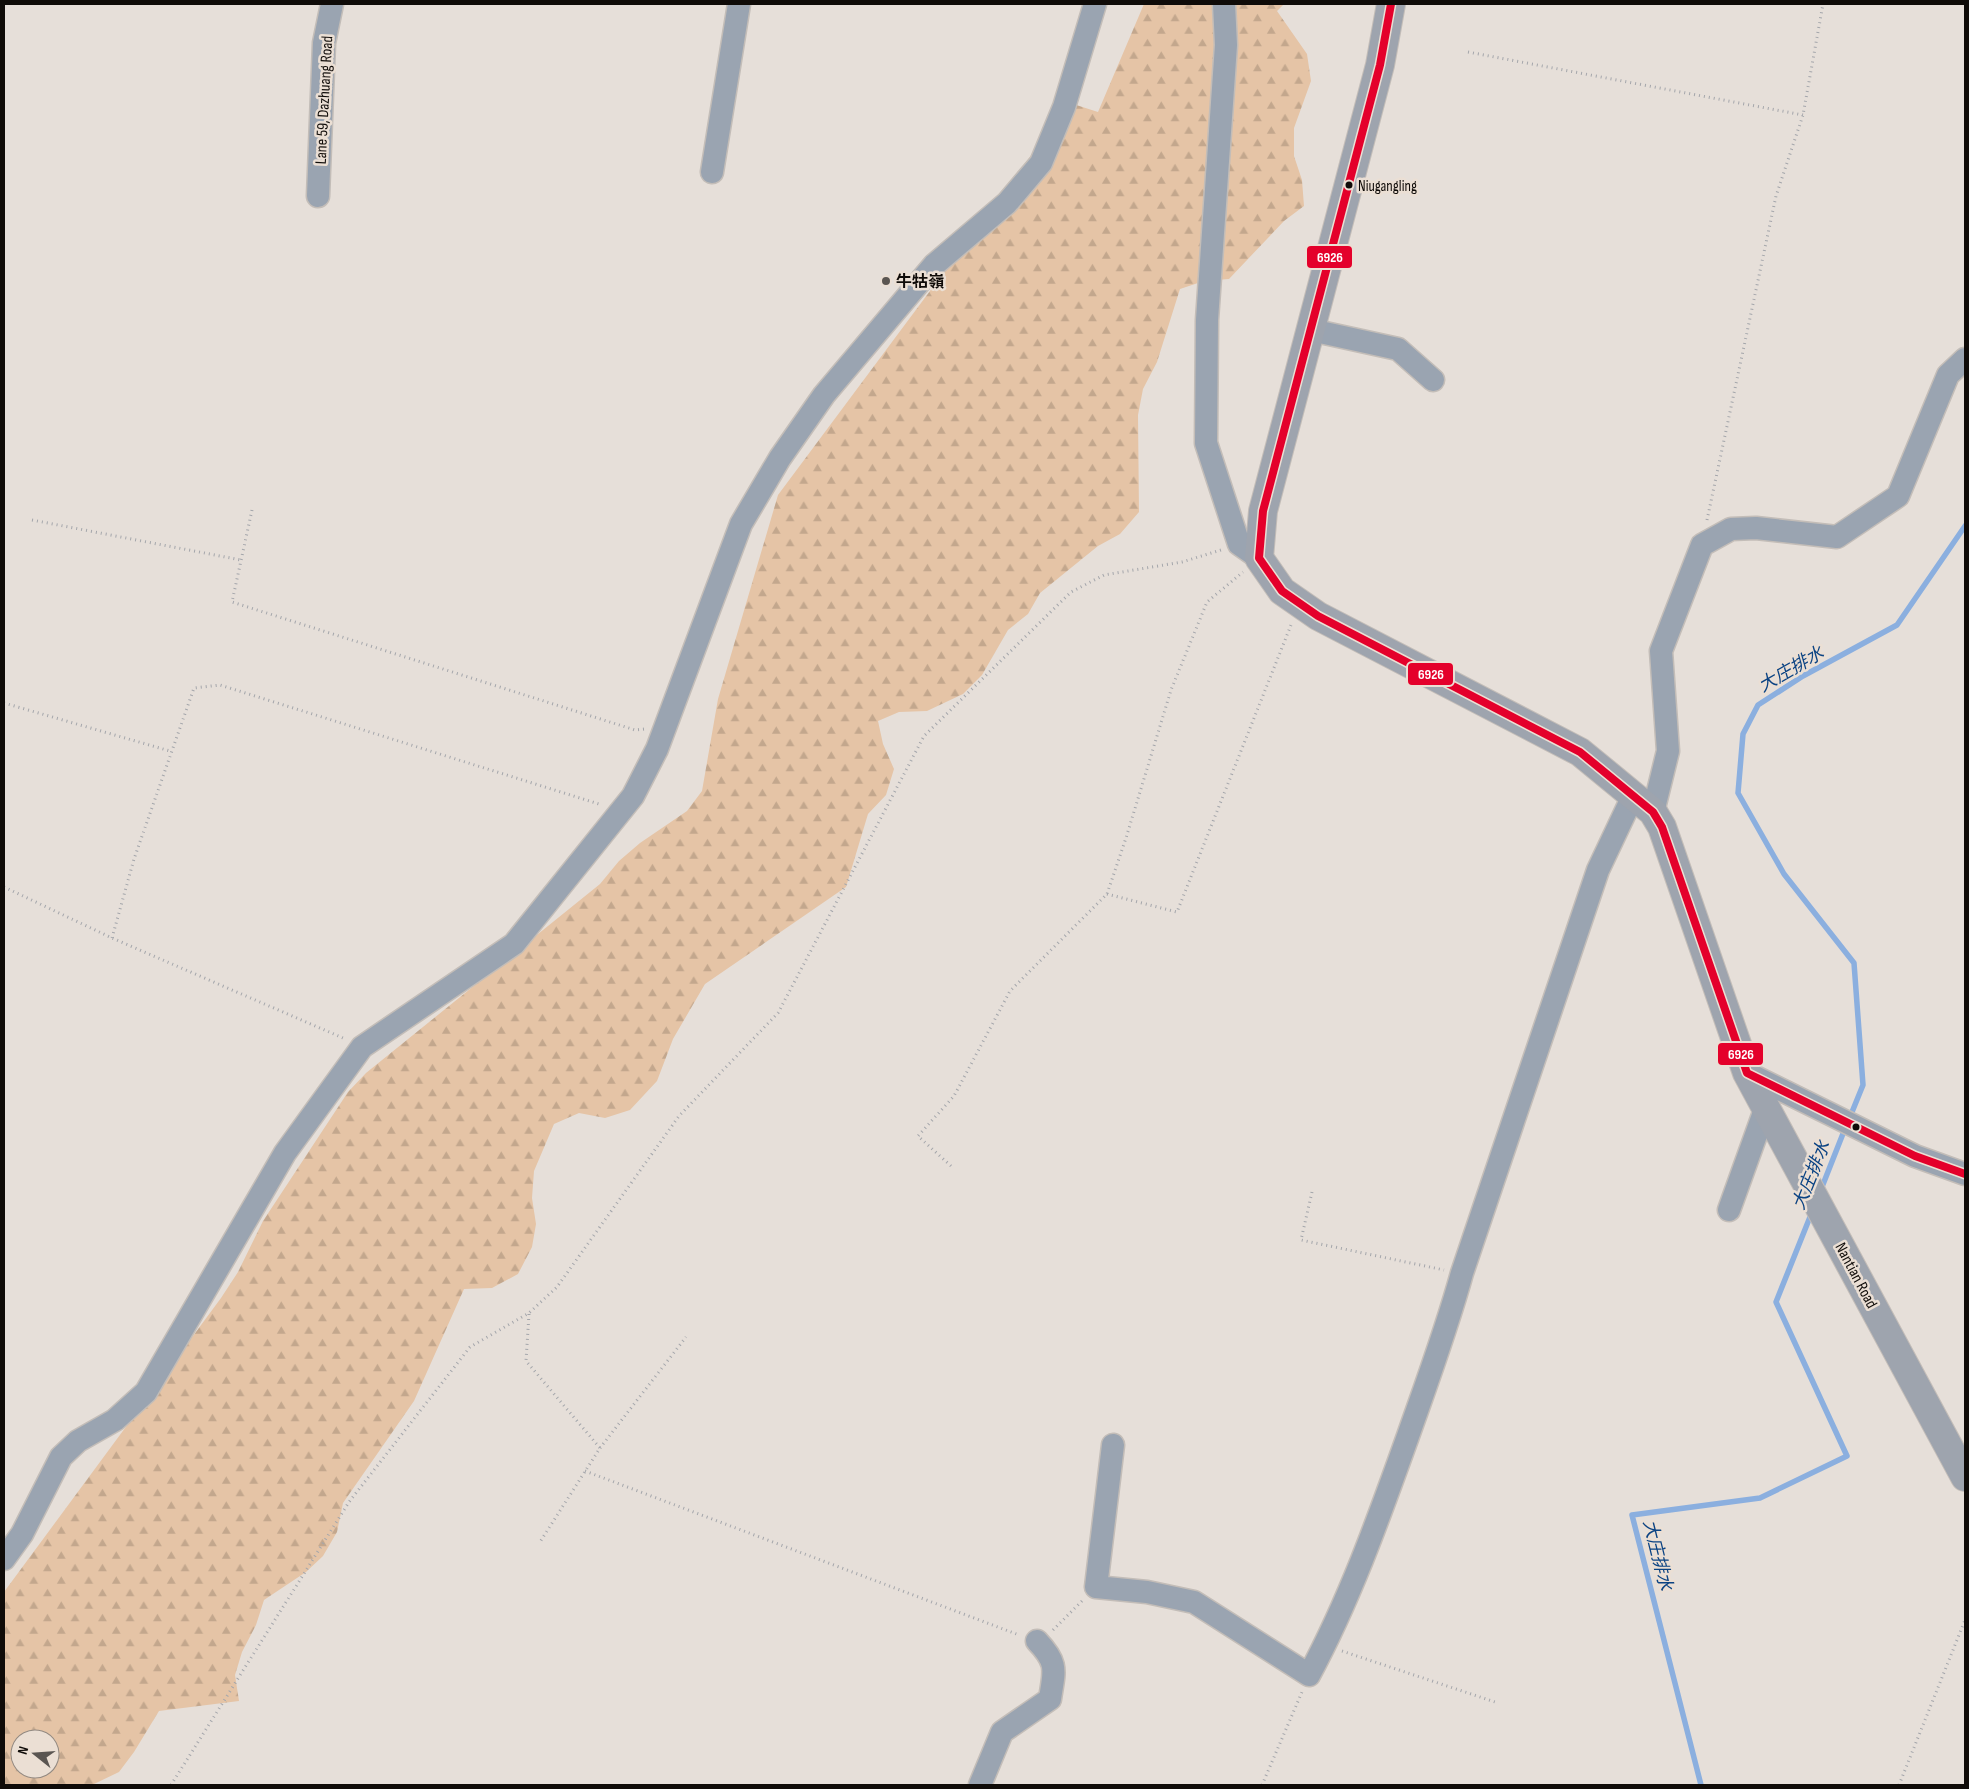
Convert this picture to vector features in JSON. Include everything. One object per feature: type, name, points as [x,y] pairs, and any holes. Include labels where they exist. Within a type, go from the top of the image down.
[{"type":"main road","points":[[1249,551],[1263,512],[1380,65],[1391,4]]},
{"type":"main road","name":"Nantian Road","points":[[1249,551],[1282,591],[1318,616],[1580,752],[1643,804],[1662,826],[1747,1073],[1965,1477]]},
{"type":"street","name":"Lane 59, Dazhuang Road","points":[[318,196],[324,43],[332,4]]},
{"type":"street","points":[[712,172],[739,4]]},
{"type":"street","points":[[4,1559],[22,1534],[61,1457],[78,1441],[116,1420],[146,1392],[285,1153],[362,1047],[514,944],[633,796],[665,726],[741,524],[780,458],[824,395],[934,265],[1007,203],[1041,162],[1064,108],[1095,4]]},
{"type":"street","points":[[1224,4],[1226,45],[1206,320],[1206,442],[1249,551]]},
{"type":"street","points":[[1311,330],[1398,349],[1433,380]]},
{"type":"street","points":[[1114,1445],[1096,1587],[1147,1592],[1194,1602],[1309,1675],[1325,1646],[1374,1532],[1450,1314],[1462,1273],[1598,870],[1643,804],[1668,751],[1661,651],[1702,545],[1731,529],[1756,528],[1837,537],[1898,496],[1948,375],[1965,359]]},
{"type":"street","points":[[1747,1073],[1854,1128],[1915,1156],[1965,1174]]},
{"type":"street","points":[[1729,1210],[1766,1107]]},
{"type":"street","points":[[980,1785],[1002,1732],[1050,1699],[1055,1667],[1046,1651],[1037,1641]]},
{"type":"path","points":[[1702,545],[1776,196],[1803,115],[1823,4]]},
{"type":"path","points":[[1468,52],[1803,115]]},
{"type":"path","points":[[252,510],[232,602],[635,730],[665,726]]},
{"type":"path","points":[[32,520],[241,560]]},
{"type":"path","points":[[951,1166],[918,1136],[954,1096],[1010,991],[1107,894],[1126,838],[1170,690],[1207,602],[1249,551]]},
{"type":"path","points":[[171,1785],[350,1502],[470,1346],[529,1314],[557,1287],[679,1116],[778,1013],[924,736],[1071,592],[1104,575],[1249,551]]},
{"type":"path","points":[[1107,894],[1177,912],[1300,603]]},
{"type":"path","points":[[112,938],[134,859],[170,751],[194,688],[220,685],[599,804]]},
{"type":"path","points":[[4,703],[170,751]]},
{"type":"path","points":[[4,887],[112,938],[362,1047]]},
{"type":"path","points":[[1312,1192],[1302,1240],[1462,1273]]},
{"type":"path","points":[[529,1314],[526,1361],[600,1448]]},
{"type":"path","points":[[540,1542],[600,1448],[686,1337]]},
{"type":"path","points":[[585,1471],[1037,1641],[1051,1632],[1096,1587]]},
{"type":"path","points":[[1899,1785],[1965,1620]]},
{"type":"path","points":[[1325,1646],[1498,1703]]},
{"type":"path","points":[[1262,1785],[1309,1675]]},
{"type":"green space","points":[[1144,4],[1284,4],[1277,11],[1307,54],[1311,81],[1294,128],[1294,156],[1302,180],[1304,206],[1284,221],[1229,279],[1204,281],[1180,289],[1157,362],[1143,389],[1138,415],[1139,512],[1120,534],[1098,546],[1040,593],[1028,614],[1008,630],[982,675],[963,694],[927,711],[899,712],[878,721],[883,744],[894,769],[886,795],[868,814],[846,887],[705,984],[673,1039],[657,1081],[630,1110],[605,1118],[579,1113],[554,1124],[534,1171],[532,1198],[536,1224],[532,1247],[518,1274],[492,1288],[464,1289],[414,1401],[343,1503],[337,1532],[323,1556],[306,1572],[264,1600],[256,1625],[242,1652],[235,1675],[239,1701],[159,1711],[134,1752],[119,1772],[92,1785],[4,1785],[4,1592],[221,1298],[238,1272],[263,1221],[348,1092],[366,1073],[600,884],[619,861],[640,843],[687,811],[702,791],[718,699],[778,495],[1070,103],[1098,112]]},
{"type":"waterway","name":"大庄排水","points":[[1850,1117],[1863,1085],[1854,963],[1784,874],[1738,793],[1743,734],[1758,705],[1803,676],[1897,625],[1965,526]]},
{"type":"waterway","name":"大庄排水","points":[[1820,1192],[1846,1126]]},
{"type":"waterway","name":"大庄排水","points":[[1701,1785],[1632,1515],[1760,1498],[1847,1456],[1776,1302],[1812,1212]]},
{"type":"transit line","name":"6926","points":[[1391,4],[1380,65],[1263,511],[1259,558],[1282,591],[1318,616],[1580,752],[1653,812],[1662,827],[1747,1073],[1915,1156],[1965,1174]]},
{"type":"place","name":"Niugangling","points":[[1349,185]]},
{"type":"place","name":"牛牯嶺","points":[[886,281]]}]
